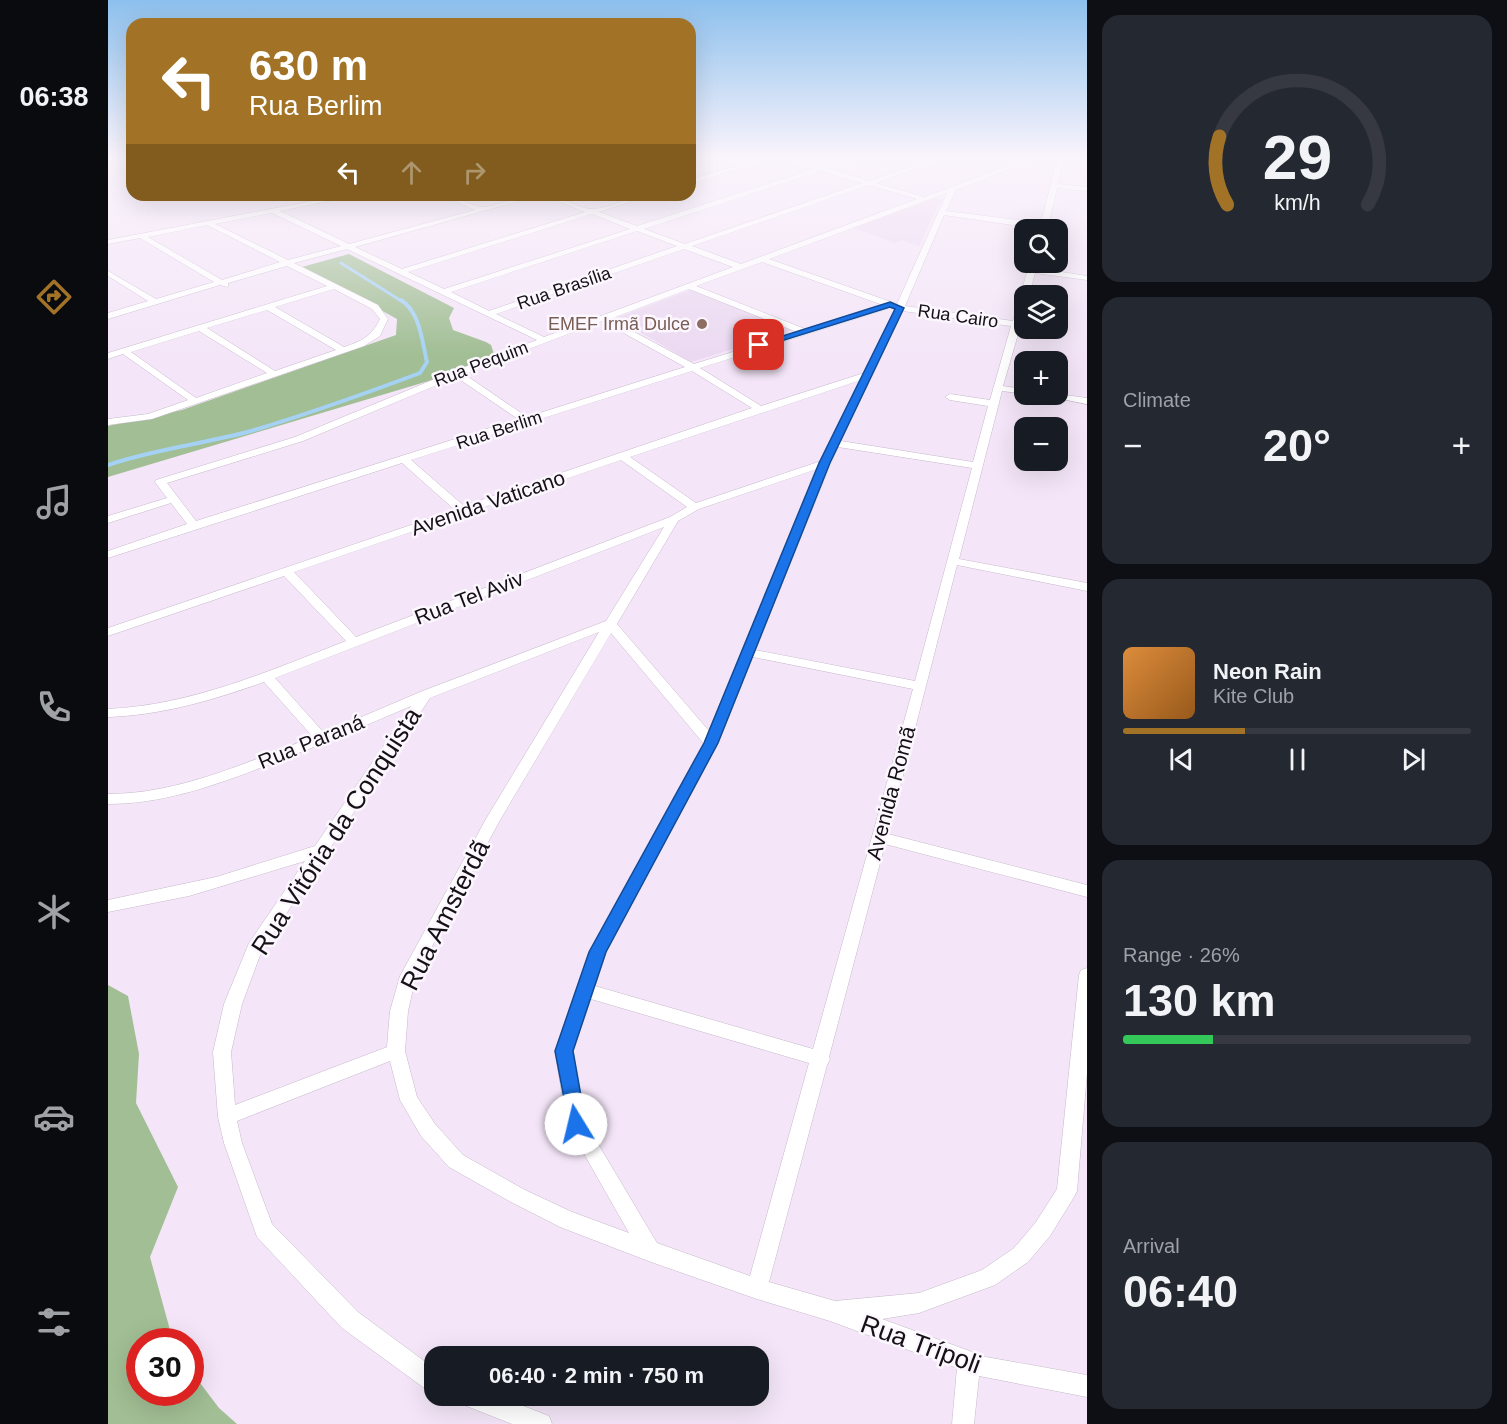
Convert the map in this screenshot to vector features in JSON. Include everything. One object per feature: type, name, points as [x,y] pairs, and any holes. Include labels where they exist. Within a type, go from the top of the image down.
[{"type":"street","points":[[303,223],[454,288],[548,338]]},
{"type":"street","points":[[314,223],[355,246]]},
{"type":"street","points":[[108,318],[436,223]]},
{"type":"street","points":[[403,268],[544,223]]},
{"type":"street","points":[[624,223],[743,268]]},
{"type":"street","points":[[443,292],[650,223]]},
{"type":"street","name":"Rua Brasília","points":[[490,314],[753,223]]},
{"type":"street","name":"Rua Pequim","points":[[173,499],[160,482],[299,439],[457,373],[859,223]]},
{"type":"street","points":[[651,1251],[576,1124],[564,1051],[598,952],[711,743],[834,442],[886,334],[895,306],[937,223]]},
{"type":"street","points":[[108,242],[208,224],[375,307],[384,318],[377,334],[343,350],[149,417],[108,422]]},
{"type":"street","points":[[142,236],[224,284]]},
{"type":"street","name":"Rua Cairo","points":[[763,260],[895,306],[1014,324]]},
{"type":"street","points":[[403,268],[443,292],[548,338]]},
{"type":"street","points":[[108,273],[155,302]]},
{"type":"street","points":[[1064,273],[1087,278]]},
{"type":"street","points":[[108,318],[155,302],[224,284]]},
{"type":"street","points":[[108,356],[333,287]]},
{"type":"street","points":[[690,287],[803,331]]},
{"type":"street","name":"Rua Berlim","points":[[108,555],[194,525],[405,460],[803,331],[895,306]]},
{"type":"street","points":[[268,307],[343,350]]},
{"type":"street","points":[[604,319],[692,367],[760,408]]},
{"type":"street","points":[[200,328],[274,374]]},
{"type":"street","name":"Avenida Romã","points":[[758,1289],[920,686],[976,466],[1014,334]]},
{"type":"street","points":[[124,351],[195,401]]},
{"type":"street","points":[[457,373],[526,421]]},
{"type":"street","name":"Avenida Vaticano","points":[[108,632],[623,457],[760,408],[868,374]]},
{"type":"street","points":[[998,388],[1014,390]]},
{"type":"street","points":[[950,397],[993,404]]},
{"type":"street","points":[[1068,398],[1087,401]]},
{"type":"street","points":[[834,442],[976,466]]},
{"type":"street","points":[[623,457],[695,507]]},
{"type":"street","points":[[405,460],[463,511]]},
{"type":"street","name":"Rua Tel Aviv","points":[[108,713],[150,709],[189,701],[266,676],[674,519],[695,507],[825,463]]},
{"type":"street","points":[[108,520],[173,499],[194,525]]},
{"type":"street","name":"Rua Amsterdã","points":[[674,519],[493,819],[408,976],[399,1011],[396,1051],[409,1100],[428,1130],[456,1161],[518,1196],[567,1220],[758,1289]]},
{"type":"street","points":[[953,561],[1087,587]]},
{"type":"street","points":[[286,571],[354,642]]},
{"type":"street","points":[[610,624],[711,743]]},
{"type":"street","name":"Rua Paraná","points":[[108,800],[138,799],[218,779],[322,739],[424,695],[610,624]]},
{"type":"street","points":[[748,652],[920,686]]},
{"type":"street","points":[[266,676],[322,739]]},
{"type":"street","name":"Rua Vitória da Conquista","points":[[424,695],[255,948],[233,1004],[222,1052],[227,1117],[233,1143],[264,1230],[350,1320],[424,1374]]},
{"type":"street","points":[[878,837],[1087,891]]},
{"type":"street","points":[[108,906],[203,888],[260,872],[321,850]]},
{"type":"street","points":[[830,1311],[874,1310],[919,1303],[988,1278],[1021,1256],[1043,1229],[1066,1191],[1087,975]]},
{"type":"street","points":[[585,990],[821,1059]]},
{"type":"street","points":[[227,1117],[396,1051]]},
{"type":"street","name":"Rua Trípoli","points":[[758,1289],[830,1311],[986,1368],[1087,1386]]},
{"type":"street","points":[[963,1424],[969,1362]]},
{"type":"street","points":[[495,1406],[541,1424]]},
{"type":"shaded area","points":[[866,223],[930,223],[919,246],[902,240],[894,243],[854,228]]},
{"type":"shaded area","name":"EMEF Irmã Dulce","points":[[691,290],[794,330],[691,362],[616,318]]},
{"type":"green space","points":[[349,254],[454,308],[449,318],[453,330],[486,342],[491,345],[494,354],[482,365],[108,477],[108,426],[182,410],[396,335],[397,319],[302,267]]},
{"type":"green space","points":[[108,985],[128,996],[139,1054],[136,1103],[178,1187],[150,1257],[169,1328],[126,1328],[126,1406],[204,1406],[204,1388],[219,1408],[237,1424],[108,1424]]},
{"type":"waterway","points":[[341,263],[403,302]]},
{"type":"waterway","points":[[108,465],[251,431],[336,404],[420,373],[427,362],[422,336],[412,312],[401,300]]},
{"type":"place","name":"EMEF Irmã Dulce","points":[[702,324]]},
{"type":"route","points":[[576,1124],[564,1051],[598,952],[711,743],[834,442],[900,308],[890,305],[759,345]]}]
